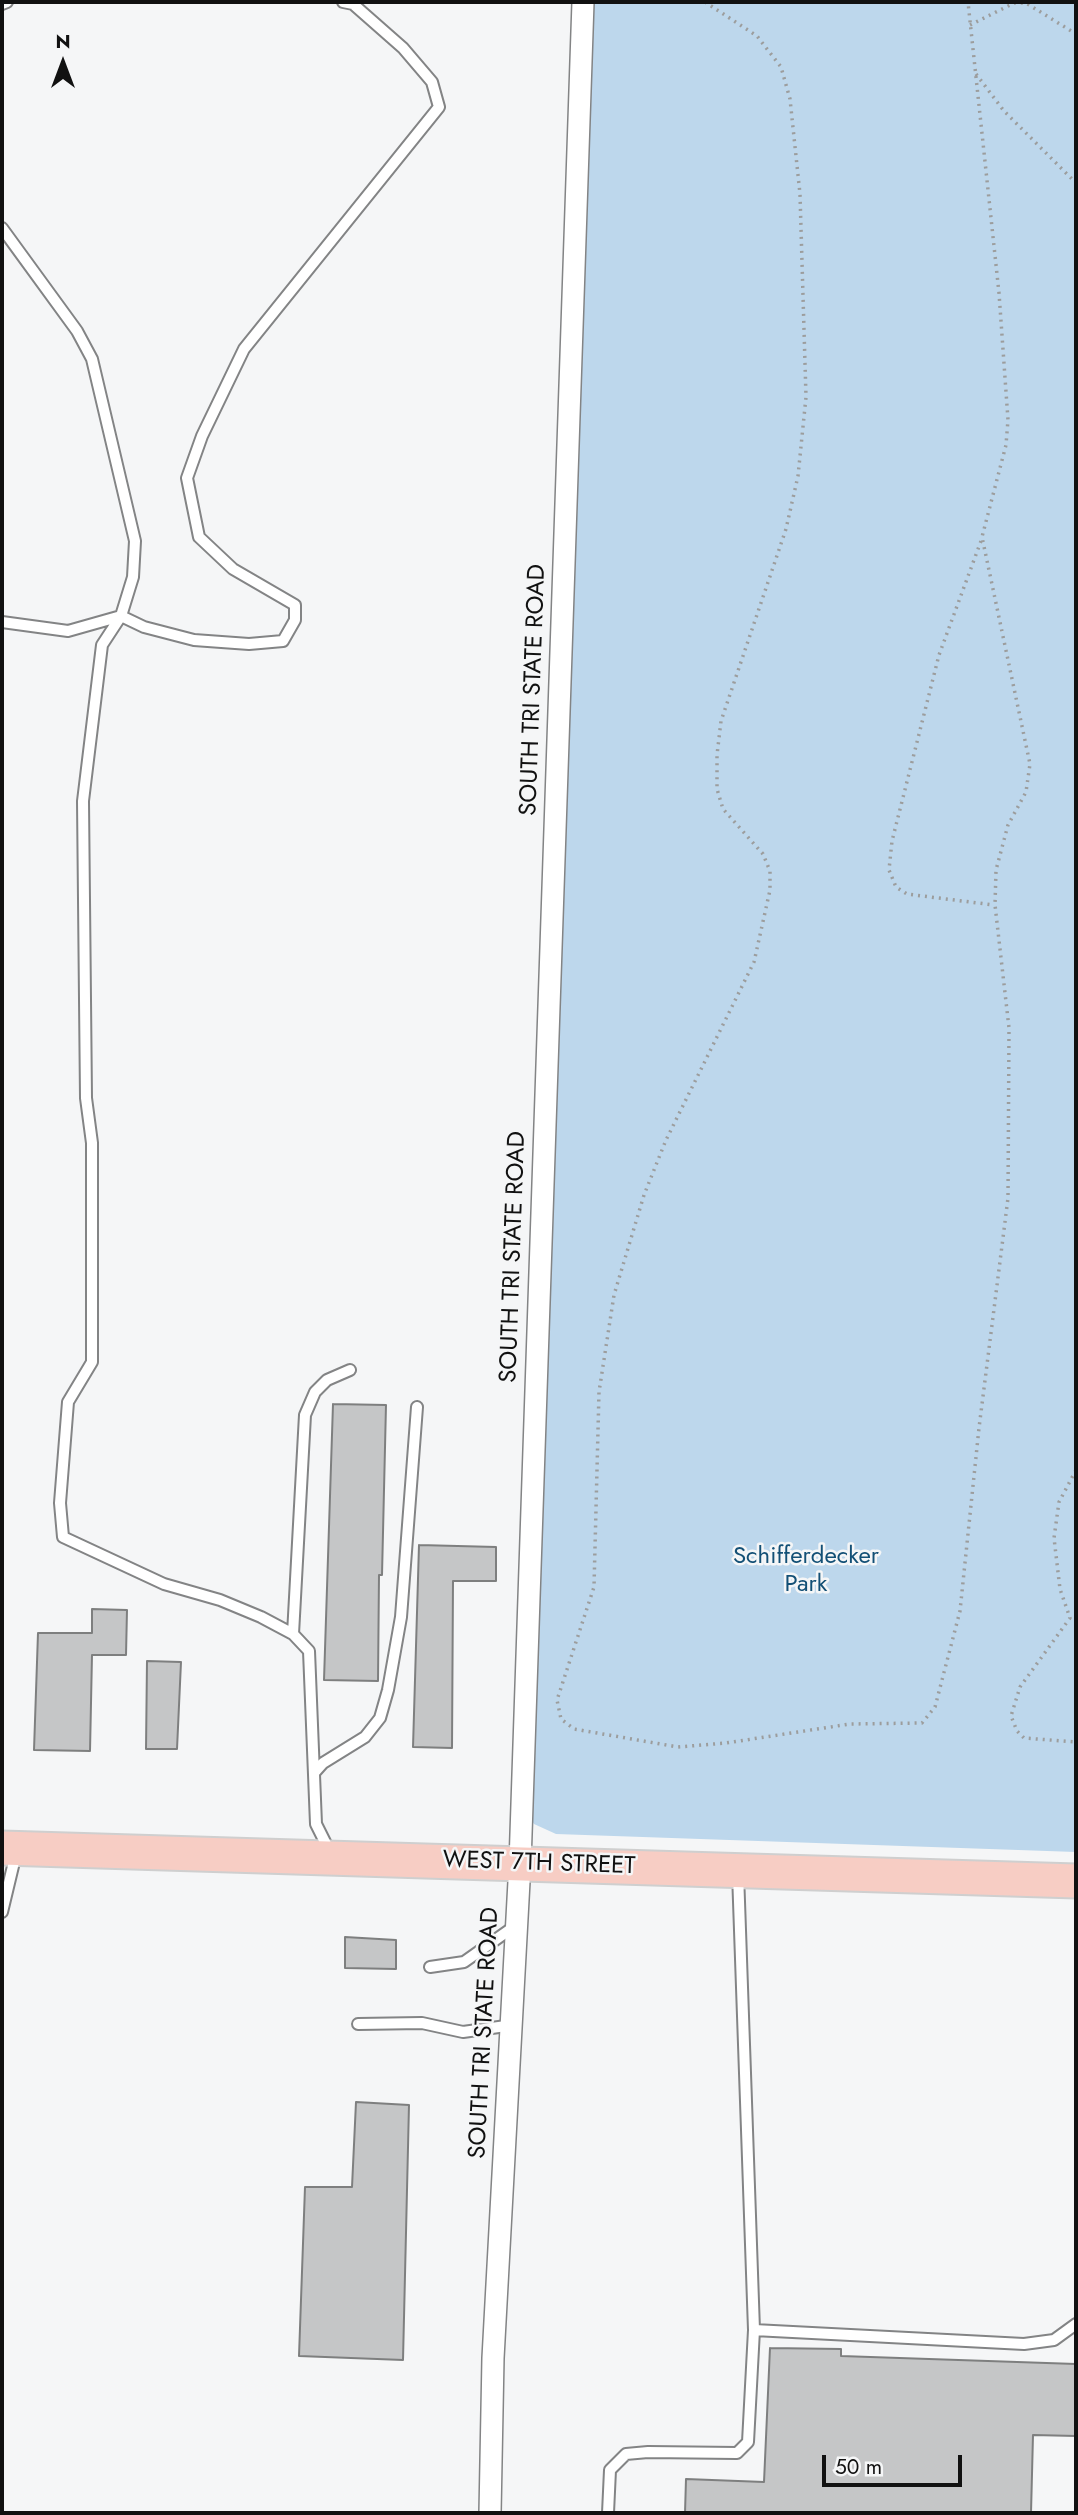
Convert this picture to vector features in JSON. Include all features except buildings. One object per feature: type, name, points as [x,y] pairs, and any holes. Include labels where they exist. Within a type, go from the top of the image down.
[{"type":"main road","name":"WEST 7TH STREET","points":[[14,1849],[1076,1881]]},
{"type":"street","name":"SOUTH TRI STATE ROAD","points":[[489,2513],[493,2358],[520,1863],[583,2]]},
{"type":"lane","points":[[2,4],[7,2]]},
{"type":"lane","points":[[2,622],[68,631],[121,616],[144,627],[194,640],[249,644],[283,641],[295,620],[295,605],[233,569],[199,537],[187,478],[202,436],[244,349],[439,107],[432,82],[403,48],[353,4],[343,2]]},
{"type":"lane","points":[[2,228],[77,331],[92,359],[135,541],[134,577],[121,616],[102,645],[83,801],[86,1098],[92,1143],[92,1362],[68,1402],[60,1503],[63,1537],[163,1584],[220,1600],[293,1634],[309,1651],[316,1824],[333,1858]]},
{"type":"lane","points":[[293,1634],[304,1415],[315,1392],[327,1380],[351,1370]]},
{"type":"lane","points":[[314,1773],[323,1763],[365,1737],[380,1718],[388,1690],[401,1617],[417,1407]]},
{"type":"lane","points":[[2,1912],[14,1862],[14,1849]]},
{"type":"lane","points":[[608,2513],[610,2470],[625,2455],[648,2452],[737,2453],[748,2442],[754,2330],[737,1871]]},
{"type":"lane","points":[[430,1967],[464,1962],[517,1924]]},
{"type":"lane","points":[[358,2024],[422,2023],[463,2032],[513,2025]]},
{"type":"lane","points":[[754,2330],[1024,2344],[1054,2340],[1076,2324]]},
{"type":"path","points":[[705,2],[757,36],[781,67],[790,99],[798,163],[806,397],[797,476],[786,529],[721,721],[717,755],[717,789],[723,809],[763,854],[771,877],[754,962],[666,1140],[644,1195],[614,1295],[599,1392],[594,1587],[556,1700],[561,1718],[574,1729],[657,1745],[702,1746],[850,1724],[922,1723],[930,1716],[955,1639],[960,1611],[980,1415],[1006,1217],[1009,1028],[995,905],[996,870],[1002,844],[1026,792],[1030,764],[982,540]]},
{"type":"path","points":[[968,2],[999,293],[1008,420],[1006,445],[982,540],[939,655],[892,841],[889,870],[896,887],[907,894],[995,905]]},
{"type":"path","points":[[970,25],[1014,4],[1026,4],[1076,34]]},
{"type":"path","points":[[974,71],[1004,111],[1076,183]]},
{"type":"path","points":[[1076,1470],[1059,1502],[1054,1538],[1059,1581],[1070,1618],[1020,1687],[1011,1716],[1017,1731],[1024,1738],[1076,1742]]},
{"type":"green space","name":"Schifferdecker Park","points":[[590,2],[1076,2],[1076,1852],[556,1834],[534,1824],[527,1814]]}]
